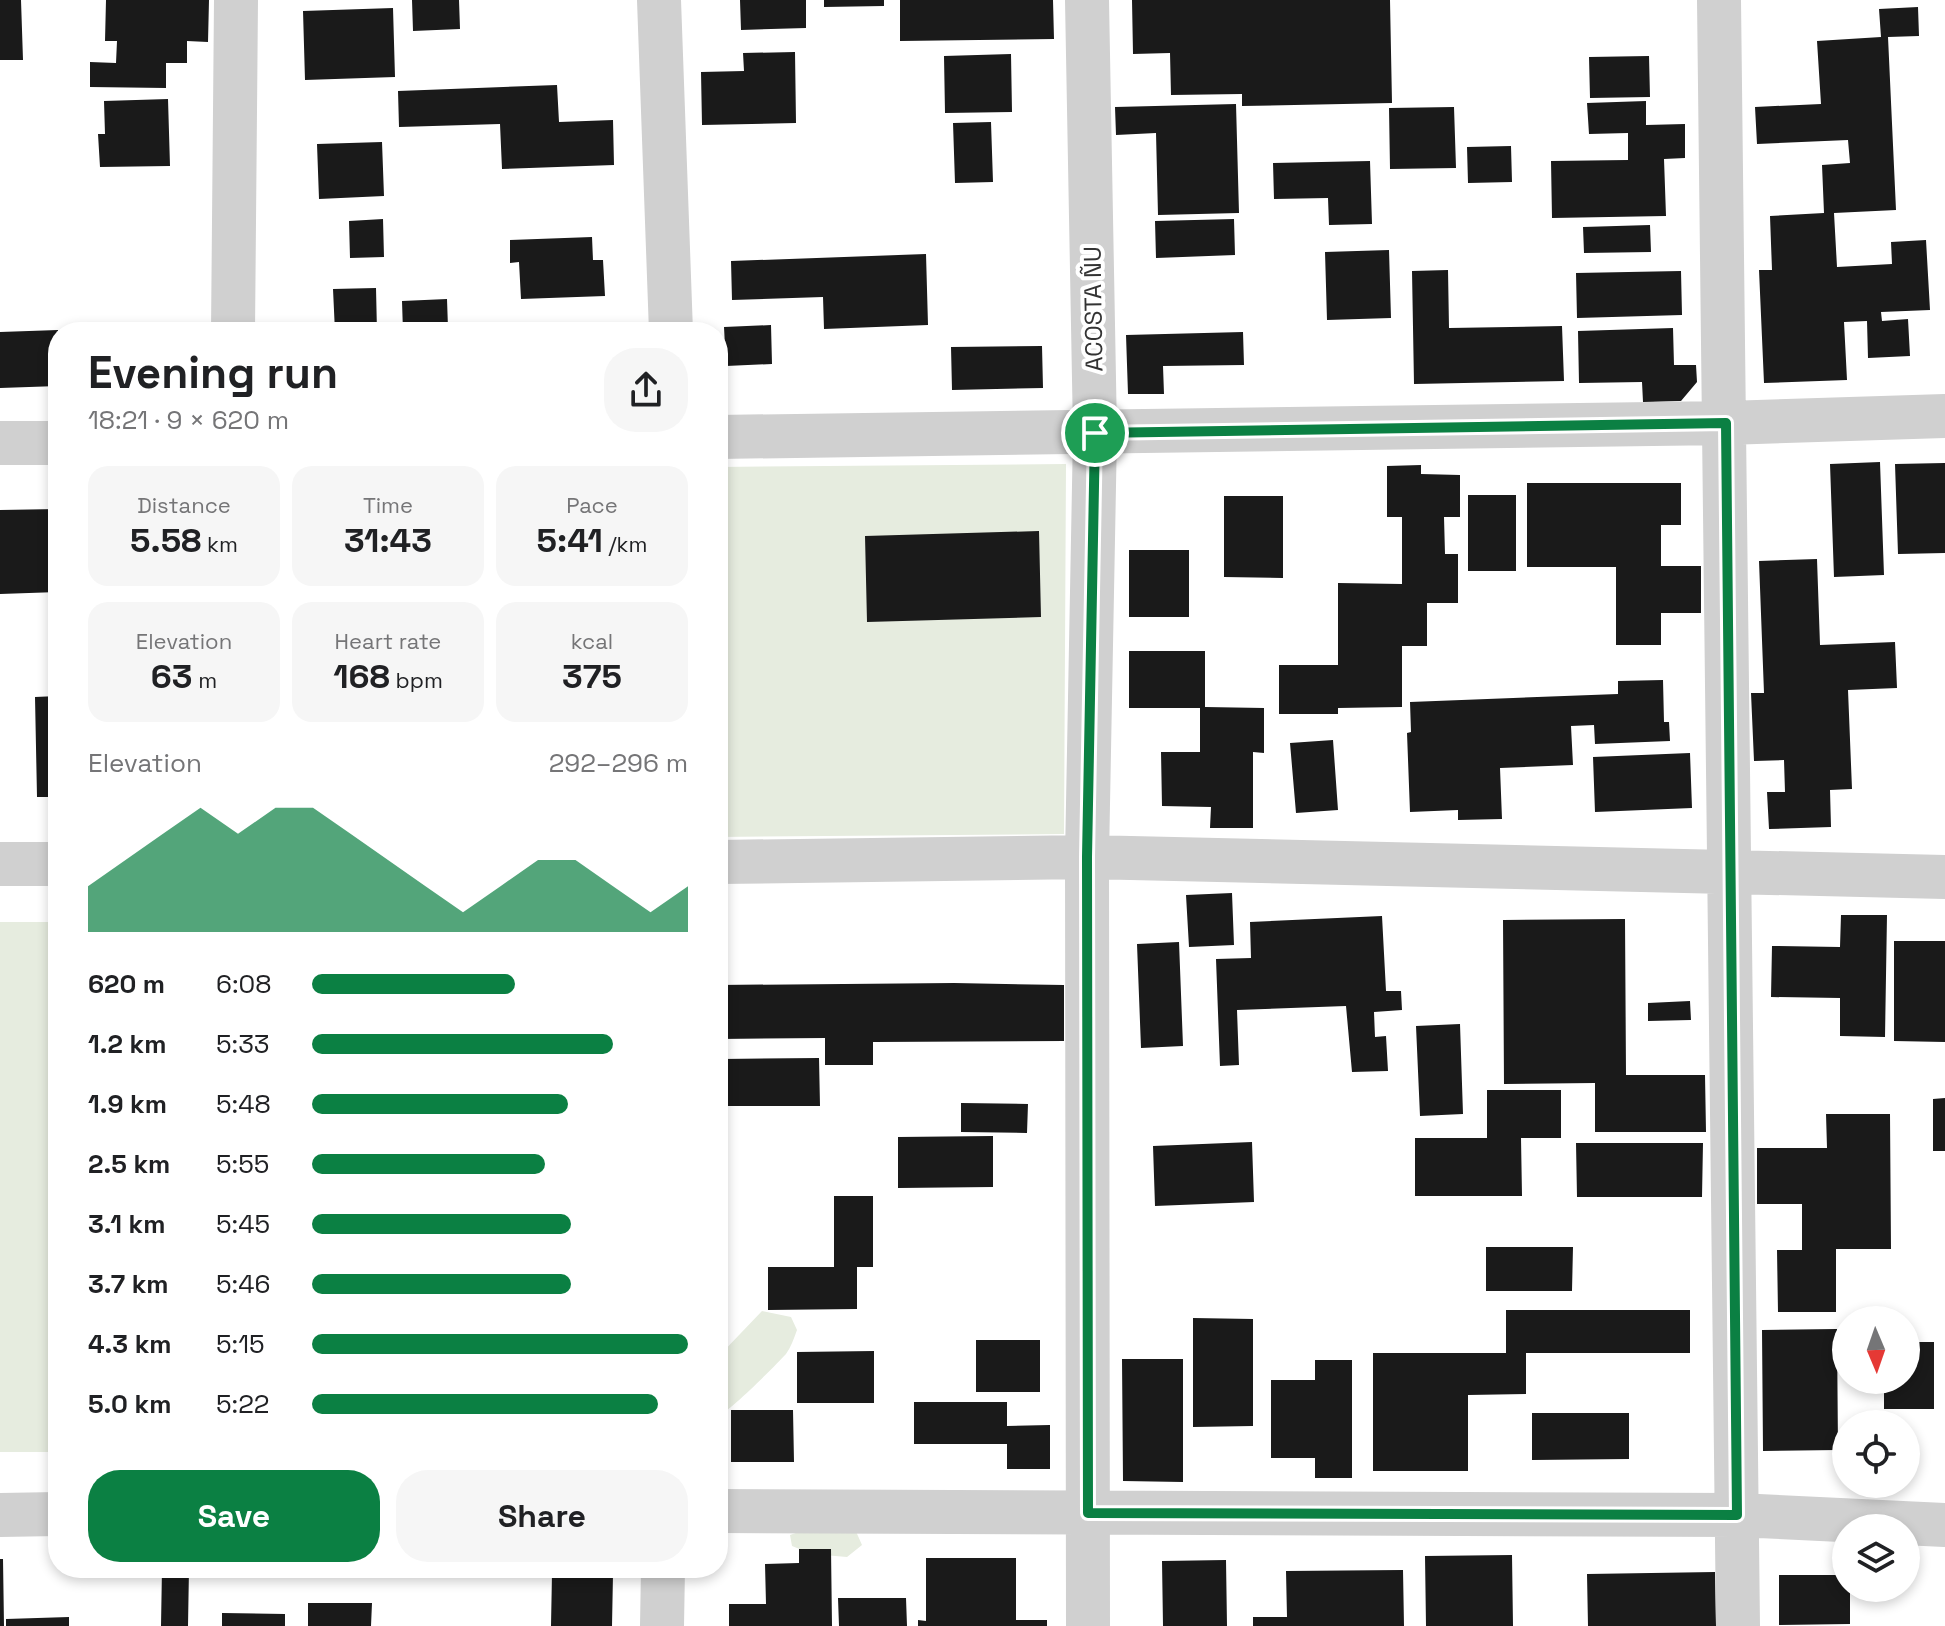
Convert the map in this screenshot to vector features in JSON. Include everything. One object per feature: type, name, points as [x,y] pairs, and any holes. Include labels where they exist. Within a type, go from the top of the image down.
[{"type":"street","points":[[233,322],[236,0]]},
{"type":"street","points":[[659,0],[671,322]]},
{"type":"street","name":"ACOSTA ÑU","points":[[1087,0],[1095,433],[1087,857],[1088,1626]]},
{"type":"street","points":[[1719,0],[1738,1626]]},
{"type":"street","points":[[728,437],[1726,423],[1945,416]]},
{"type":"street","points":[[0,443],[48,443]]},
{"type":"street","points":[[728,862],[1087,857],[1945,877]]},
{"type":"street","points":[[0,864],[48,864]]},
{"type":"street","points":[[728,1511],[1737,1515],[1945,1525]]},
{"type":"street","points":[[0,1515],[48,1514]]},
{"type":"street","points":[[662,1626],[663,1578]]},
{"type":"shaded area","points":[[1066,464],[1064,834],[728,837],[728,467]]},
{"type":"shaded area","points":[[0,922],[48,922],[48,1452],[0,1452]]},
{"type":"shaded area","points":[[762,1311],[791,1317],[797,1330],[786,1354],[728,1409],[728,1347]]},
{"type":"shaded area","points":[[834,1520],[854,1527],[862,1545],[847,1557],[812,1554],[792,1546],[790,1535]]},
{"type":"building","points":[[0,0],[21,0],[23,60],[0,60]]},
{"type":"building","points":[[106,0],[209,0],[208,42],[187,41],[187,63],[166,63],[166,88],[90,87],[90,62],[116,63],[117,41],[105,41]]},
{"type":"building","points":[[412,0],[459,0],[460,29],[413,31]]},
{"type":"building","points":[[740,0],[806,0],[806,28],[741,30]]},
{"type":"building","points":[[824,0],[884,0],[884,6],[824,7]]},
{"type":"building","points":[[900,0],[1053,0],[1054,39],[900,41]]},
{"type":"building","points":[[1132,0],[1390,0],[1392,103],[1242,106],[1242,94],[1171,95],[1170,53],[1133,54]]},
{"type":"building","points":[[1918,7],[1919,36],[1888,37],[1896,210],[1834,213],[1837,267],[1892,264],[1891,242],[1926,240],[1930,310],[1881,312],[1882,321],[1908,319],[1910,356],[1868,358],[1867,321],[1844,322],[1847,380],[1764,383],[1759,270],[1772,270],[1770,216],[1824,213],[1822,165],[1850,163],[1848,140],[1757,144],[1755,107],[1821,104],[1817,41],[1881,37],[1879,9]]},
{"type":"building","points":[[393,8],[395,77],[305,80],[303,11]]},
{"type":"building","points":[[795,52],[796,123],[702,125],[701,72],[744,71],[743,53]]},
{"type":"building","points":[[1011,54],[1012,112],[945,113],[944,56]]},
{"type":"building","points":[[1649,56],[1650,97],[1590,98],[1589,57]]},
{"type":"building","points":[[557,85],[559,122],[613,120],[614,165],[502,169],[500,124],[399,127],[398,91]]},
{"type":"building","points":[[168,99],[170,166],[100,167],[98,134],[105,134],[104,101]]},
{"type":"building","points":[[1646,101],[1646,125],[1685,124],[1685,158],[1664,159],[1666,216],[1552,218],[1551,161],[1628,160],[1628,133],[1589,134],[1587,103]]},
{"type":"building","points":[[1236,104],[1239,213],[1158,215],[1156,133],[1116,135],[1115,107]]},
{"type":"building","points":[[1454,107],[1456,168],[1390,169],[1389,108]]},
{"type":"building","points":[[991,122],[993,182],[955,183],[953,123]]},
{"type":"building","points":[[382,142],[384,196],[319,199],[317,144]]},
{"type":"building","points":[[1511,146],[1512,182],[1468,183],[1467,147]]},
{"type":"building","points":[[1370,161],[1372,224],[1329,225],[1328,198],[1274,199],[1273,163]]},
{"type":"building","points":[[383,219],[384,257],[350,258],[349,221]]},
{"type":"building","points":[[1234,219],[1235,255],[1156,258],[1155,221]]},
{"type":"building","points":[[1650,225],[1651,252],[1584,253],[1583,227]]},
{"type":"building","points":[[592,237],[593,260],[603,260],[605,296],[521,299],[519,262],[510,263],[510,240]]},
{"type":"building","points":[[1389,250],[1391,318],[1327,320],[1325,252]]},
{"type":"building","points":[[926,254],[928,325],[824,329],[823,297],[732,300],[731,261]]},
{"type":"building","points":[[1448,270],[1449,328],[1562,326],[1564,381],[1414,384],[1412,271]]},
{"type":"building","points":[[1681,271],[1682,315],[1577,318],[1576,273]]},
{"type":"building","points":[[376,288],[377,322],[335,322],[333,289]]},
{"type":"building","points":[[447,299],[448,322],[403,322],[402,301]]},
{"type":"building","points":[[771,325],[772,364],[728,366],[728,327]]},
{"type":"building","points":[[1673,328],[1674,365],[1696,365],[1697,382],[1681,401],[1643,402],[1642,382],[1579,383],[1578,331]]},
{"type":"building","points":[[48,330],[48,386],[0,388],[0,332]]},
{"type":"building","points":[[1243,332],[1244,365],[1163,366],[1164,394],[1128,394],[1126,335]]},
{"type":"building","points":[[1042,346],[1043,388],[952,390],[951,347]]},
{"type":"building","points":[[1880,462],[1884,575],[1834,577],[1830,464]]},
{"type":"building","points":[[1945,463],[1945,553],[1898,554],[1895,464]]},
{"type":"building","points":[[1421,465],[1421,474],[1460,475],[1460,517],[1444,517],[1445,554],[1458,554],[1458,603],[1427,603],[1427,646],[1402,646],[1402,707],[1338,708],[1338,714],[1279,714],[1279,665],[1338,665],[1338,583],[1402,584],[1402,517],[1387,517],[1387,466]]},
{"type":"building","points":[[1527,483],[1681,483],[1681,525],[1661,525],[1661,566],[1701,566],[1701,613],[1661,613],[1661,645],[1616,645],[1616,567],[1527,567]]},
{"type":"building","points":[[1468,495],[1516,495],[1516,571],[1468,571]]},
{"type":"building","points":[[1224,496],[1283,496],[1283,578],[1224,577]]},
{"type":"building","points":[[48,509],[48,592],[0,594],[0,510]]},
{"type":"building","points":[[1039,531],[1041,617],[867,622],[865,536]]},
{"type":"building","points":[[1129,550],[1189,550],[1189,617],[1129,617]]},
{"type":"building","points":[[1817,559],[1820,645],[1895,642],[1897,688],[1848,690],[1852,789],[1830,790],[1831,827],[1769,829],[1767,792],[1785,792],[1784,760],[1754,761],[1751,693],[1764,693],[1759,561]]},
{"type":"building","points":[[1129,651],[1205,651],[1205,707],[1264,708],[1264,753],[1253,752],[1253,828],[1210,828],[1211,807],[1162,806],[1161,752],[1200,752],[1200,708],[1129,708]]},
{"type":"building","points":[[1663,680],[1664,722],[1669,722],[1670,741],[1595,744],[1594,725],[1571,726],[1573,765],[1500,768],[1502,819],[1458,820],[1458,810],[1410,812],[1407,733],[1411,732],[1410,702],[1618,694],[1618,681]]},
{"type":"building","points":[[48,696],[48,797],[37,797],[35,697]]},
{"type":"building","points":[[1333,740],[1338,810],[1296,813],[1290,743]]},
{"type":"building","points":[[1690,753],[1692,808],[1595,812],[1593,757]]},
{"type":"building","points":[[1232,893],[1234,945],[1189,947],[1186,895]]},
{"type":"building","points":[[1841,915],[1887,915],[1885,1037],[1840,1036],[1840,998],[1771,997],[1772,946],[1840,947]]},
{"type":"building","points":[[1382,916],[1386,991],[1401,991],[1402,1010],[1374,1012],[1375,1037],[1386,1036],[1388,1071],[1352,1072],[1346,1006],[1237,1010],[1239,1065],[1220,1066],[1216,959],[1251,958],[1250,922]]},
{"type":"building","points":[[1625,919],[1626,1075],[1705,1075],[1706,1132],[1595,1132],[1595,1083],[1504,1084],[1503,920]]},
{"type":"building","points":[[1894,941],[1945,941],[1945,1042],[1894,1041]]},
{"type":"building","points":[[1179,942],[1183,1046],[1141,1048],[1137,944]]},
{"type":"building","points":[[728,985],[1064,985],[1064,1041],[873,1042],[873,1065],[825,1065],[825,1038],[728,1039]]},
{"type":"building","points":[[1690,1001],[1691,1020],[1648,1021],[1648,1003]]},
{"type":"building","points":[[1460,1024],[1463,1114],[1420,1116],[1416,1026]]},
{"type":"building","points":[[819,1058],[820,1106],[728,1106],[728,1059]]},
{"type":"building","points":[[1487,1090],[1561,1090],[1561,1138],[1521,1138],[1522,1196],[1415,1196],[1415,1138],[1487,1138]]},
{"type":"building","points":[[1945,1098],[1945,1151],[1933,1151],[1933,1099]]},
{"type":"building","points":[[961,1103],[1028,1104],[1027,1133],[961,1132]]},
{"type":"building","points":[[1826,1114],[1890,1114],[1891,1249],[1836,1249],[1836,1306],[1832,1306],[1832,1312],[1778,1312],[1777,1250],[1802,1250],[1802,1204],[1757,1204],[1757,1148],[1827,1148]]},
{"type":"building","points":[[993,1136],[993,1187],[898,1188],[898,1137]]},
{"type":"building","points":[[1252,1142],[1254,1202],[1155,1206],[1153,1146]]},
{"type":"building","points":[[1576,1143],[1703,1143],[1702,1197],[1577,1197]]},
{"type":"building","points":[[834,1196],[873,1196],[873,1267],[857,1267],[857,1309],[768,1310],[768,1267],[834,1267]]},
{"type":"building","points":[[1486,1247],[1573,1247],[1572,1291],[1486,1291]]},
{"type":"building","points":[[1506,1310],[1690,1310],[1690,1353],[1526,1353],[1526,1394],[1468,1395],[1468,1471],[1373,1471],[1373,1353],[1506,1353]]},
{"type":"building","points":[[1193,1318],[1253,1319],[1253,1426],[1193,1427]]},
{"type":"building","points":[[1832,1329],[1832,1394],[1838,1394],[1838,1410],[1832,1410],[1832,1450],[1763,1451],[1762,1330]]},
{"type":"building","points":[[976,1340],[1040,1340],[1040,1392],[976,1392]]},
{"type":"building","points":[[1920,1342],[1934,1342],[1934,1409],[1884,1409],[1884,1394],[1920,1394]]},
{"type":"building","points":[[874,1351],[874,1403],[797,1403],[797,1352]]},
{"type":"building","points":[[1122,1359],[1183,1359],[1183,1482],[1123,1481]]},
{"type":"building","points":[[1315,1360],[1352,1360],[1352,1478],[1315,1478],[1315,1458],[1271,1458],[1271,1380],[1315,1380]]},
{"type":"building","points":[[914,1402],[1007,1402],[1007,1426],[1050,1425],[1050,1469],[1007,1469],[1007,1444],[914,1444]]},
{"type":"building","points":[[731,1410],[793,1410],[794,1462],[731,1462]]},
{"type":"building","points":[[1532,1413],[1629,1413],[1629,1459],[1532,1460]]},
{"type":"building","points":[[799,1549],[831,1549],[832,1626],[729,1626],[729,1604],[766,1604],[765,1564],[799,1563]]},
{"type":"building","points":[[1512,1555],[1513,1626],[1426,1626],[1425,1556]]},
{"type":"building","points":[[926,1558],[1016,1558],[1016,1620],[1047,1620],[1047,1626],[918,1626],[918,1620],[926,1621]]},
{"type":"building","points":[[0,1559],[3,1559],[4,1626],[0,1626]]},
{"type":"building","points":[[1226,1560],[1227,1626],[1163,1626],[1162,1561]]},
{"type":"building","points":[[1403,1570],[1404,1626],[1253,1626],[1253,1617],[1287,1617],[1286,1571]]},
{"type":"building","points":[[1715,1572],[1716,1626],[1588,1626],[1587,1574]]},
{"type":"building","points":[[1779,1575],[1832,1575],[1832,1602],[1850,1602],[1850,1624],[1779,1625]]},
{"type":"building","points":[[162,1578],[189,1578],[188,1626],[161,1626]]},
{"type":"building","points":[[552,1578],[613,1578],[612,1626],[551,1626]]},
{"type":"building","points":[[838,1598],[906,1598],[907,1626],[839,1626]]},
{"type":"building","points":[[308,1603],[372,1603],[371,1626],[308,1626]]},
{"type":"building","points":[[222,1613],[285,1614],[285,1626],[222,1626]]},
{"type":"building","points":[[69,1617],[69,1626],[6,1626],[6,1619]]},
{"type":"route","points":[[1726,423],[1728,871],[1737,1515],[1088,1513],[1087,857],[1095,433],[1726,423]]}]
